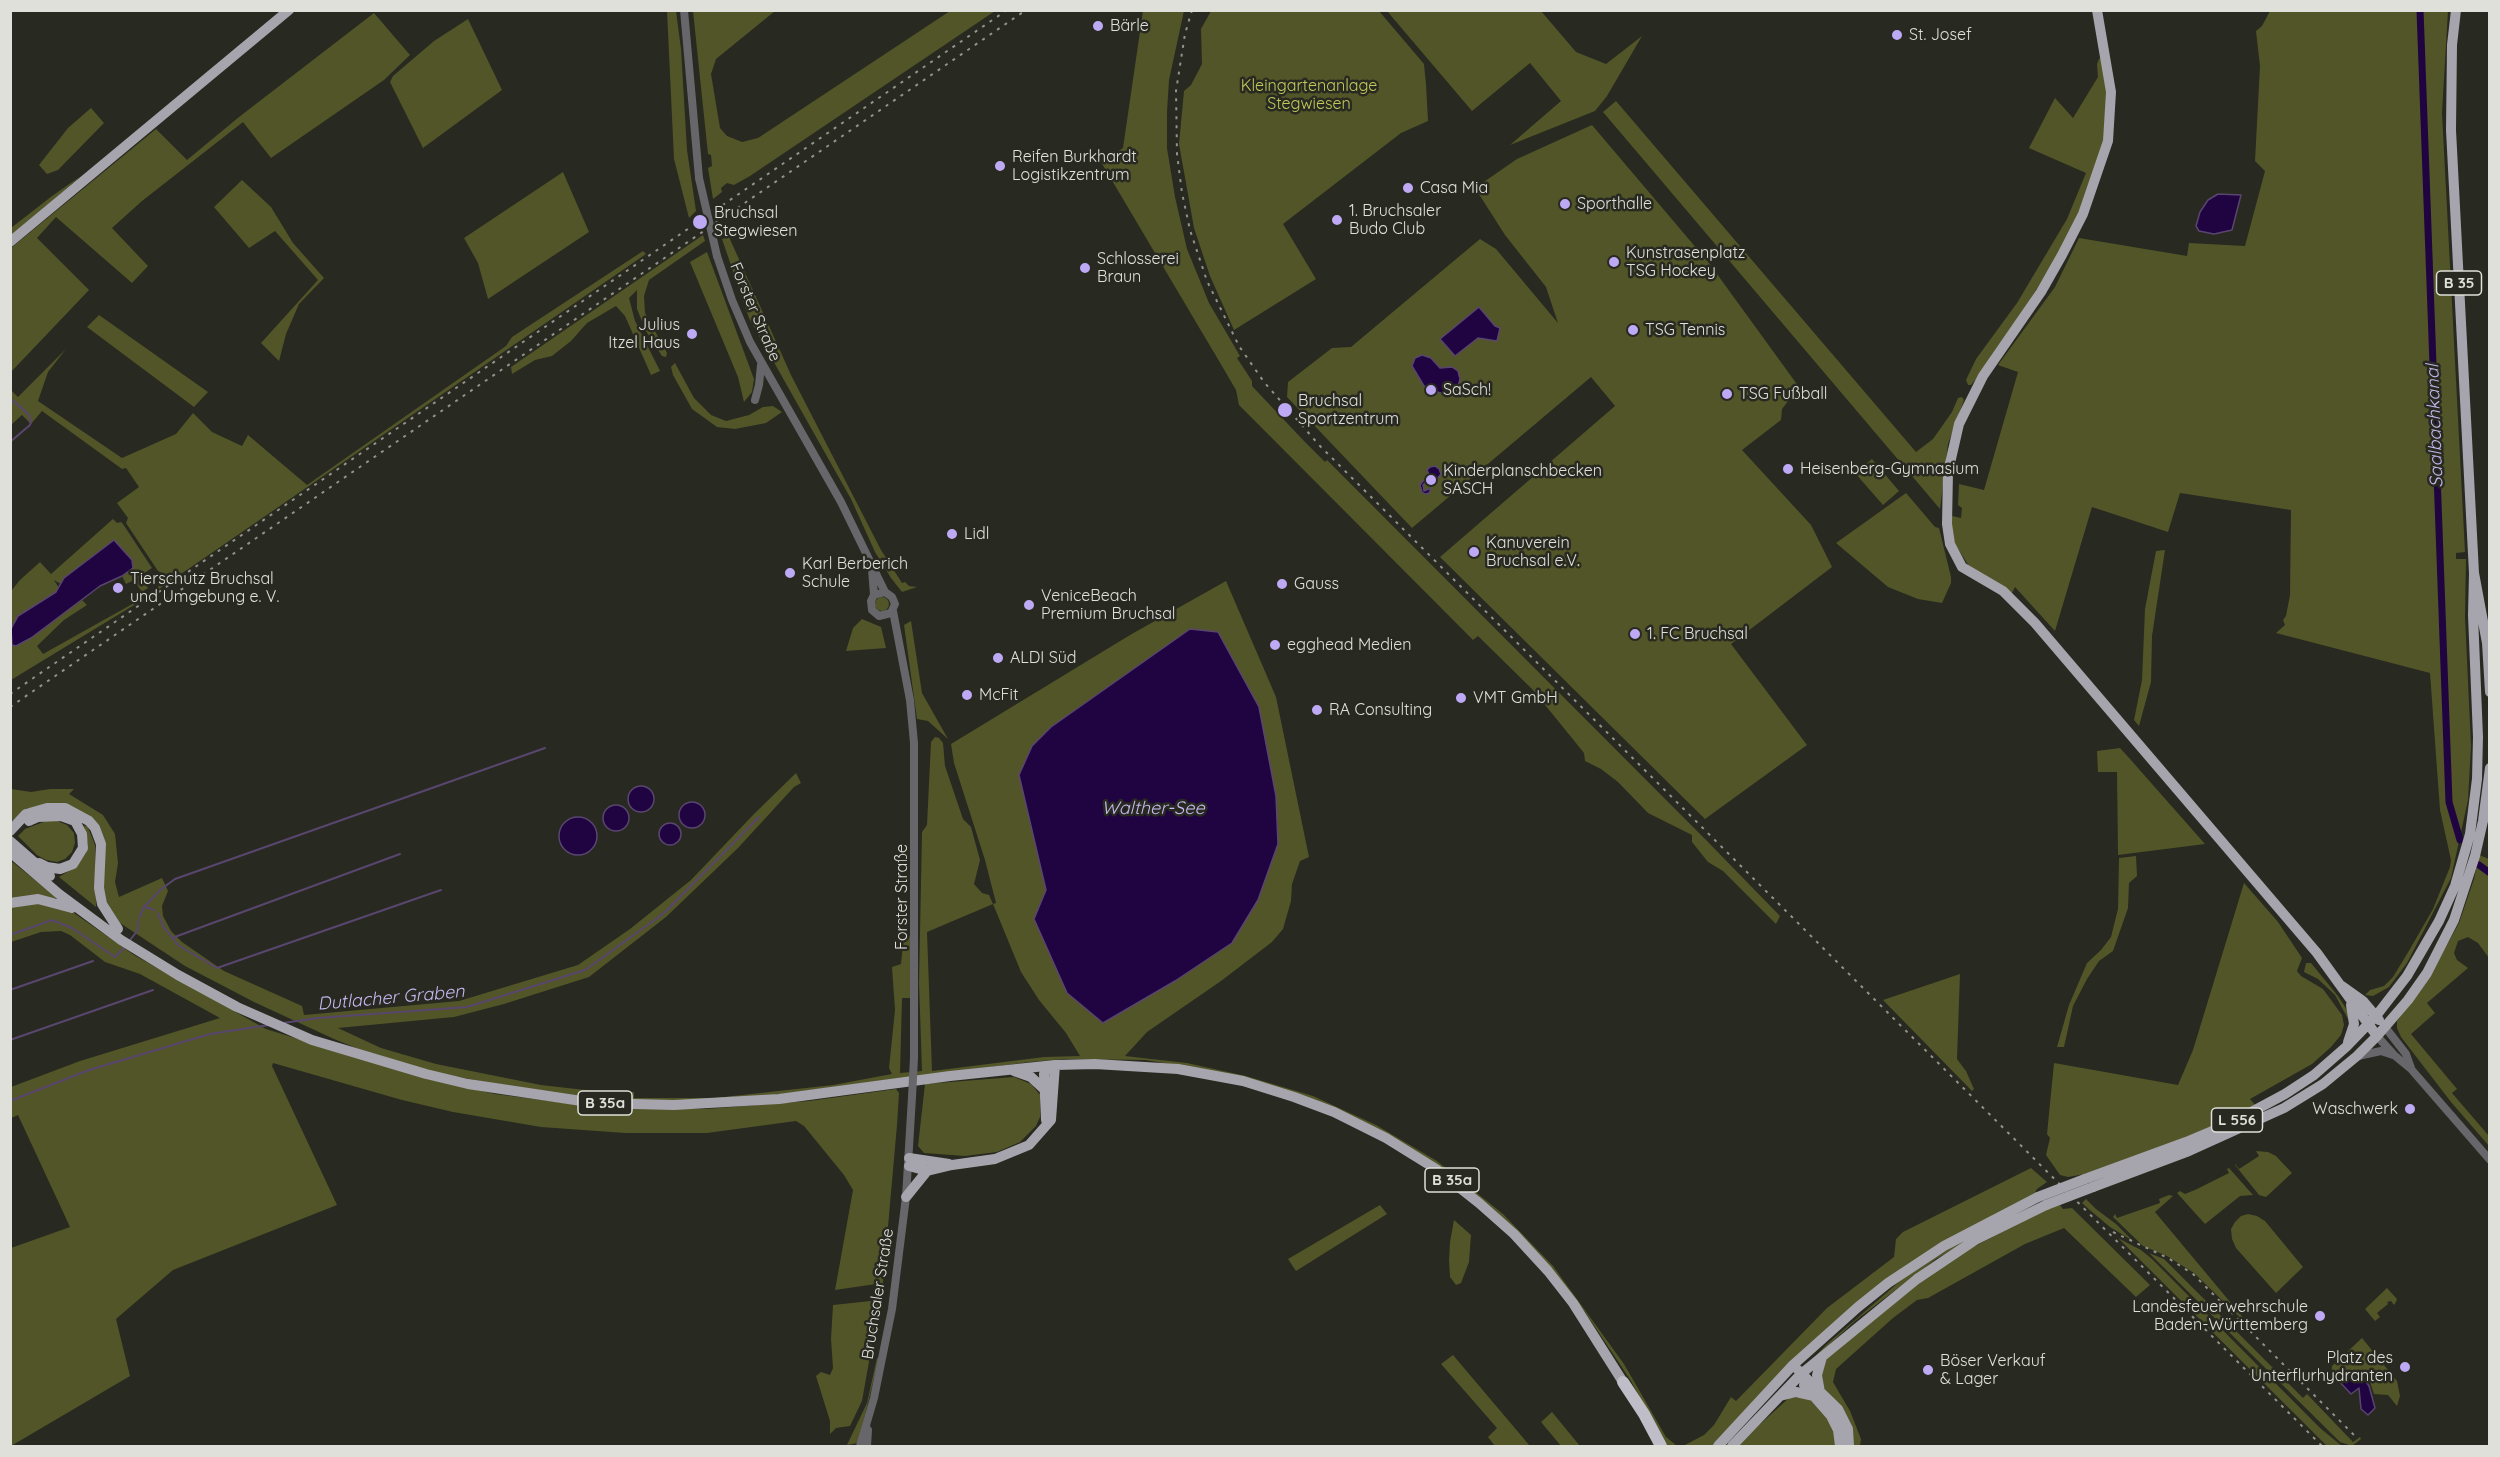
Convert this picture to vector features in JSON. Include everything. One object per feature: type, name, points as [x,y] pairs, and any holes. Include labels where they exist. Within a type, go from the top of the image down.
[{"type":"highway","name":"B 35a","points":[[1623,1382],[1653,1446]]},
{"type":"highway","name":"B 35a","points":[[1623,1382],[1644,1414],[1660,1446]]},
{"type":"main road","points":[[10,242],[289,10]]},
{"type":"main road","points":[[2097,10],[2111,92],[2110,129],[2102,163],[2083,214],[2052,275],[1983,376],[1963,413],[1948,472],[1947,524],[1953,552],[1962,567],[2003,591],[2035,623],[2279,908],[2342,986],[2385,1027]]},
{"type":"main road","name":"B 35","points":[[2456,10],[2451,84],[2451,130],[2474,573],[2473,615],[2478,737]]},
{"type":"main road","name":"B 35","points":[[2474,573],[2486,635],[2490,692]]},
{"type":"main road","name":"L 556","points":[[1718,1446],[1796,1371],[1850,1313],[1888,1283],[1962,1236],[2231,1123],[2304,1082],[2346,1047],[2376,1016],[2415,964],[2439,921],[2460,874],[2473,817],[2478,737]]},
{"type":"main road","name":"L 556","points":[[2089,1183],[2189,1151],[2284,1108],[2323,1084],[2377,1036],[2427,973],[2454,920],[2475,856],[2483,821],[2490,768]]},
{"type":"main road","points":[[10,831],[26,814],[56,807],[74,810],[89,820],[95,828],[102,853],[100,896],[106,913],[122,935]]},
{"type":"main road","points":[[10,831],[38,817],[60,816],[75,821],[82,834],[81,854],[73,864],[60,869],[47,867],[15,848]]},
{"type":"main road","name":"B 35a","points":[[15,848],[82,912],[122,935]]},
{"type":"main road","name":"B 35a","points":[[15,848],[122,935],[208,993],[265,1020],[297,1028],[344,1049]]},
{"type":"main road","points":[[10,903],[27,899],[50,901],[82,912]]},
{"type":"main road","name":"B 35a","points":[[149,954],[320,1043],[468,1084],[595,1103],[674,1105],[744,1102],[1051,1066],[1132,1065],[1220,1076],[1294,1096],[1334,1112],[1386,1138],[1455,1183],[1520,1240],[1573,1303],[1623,1382]]},
{"type":"main road","points":[[2353,998],[2378,1000],[2395,992]]},
{"type":"main road","points":[[2353,998],[2377,1036]]},
{"type":"main road","points":[[2346,1047],[2354,1024],[2353,998]]},
{"type":"main road","points":[[1044,1129],[1045,1090],[1051,1066]]},
{"type":"main road","points":[[906,1197],[927,1172],[952,1165],[1010,1155],[1034,1141],[1051,1120],[1053,1111],[1051,1066]]},
{"type":"main road","points":[[1011,1070],[1031,1077],[1045,1090]]},
{"type":"main road","points":[[909,1162],[952,1165]]},
{"type":"main road","points":[[909,1162],[927,1172]]},
{"type":"main road","name":"L 556","points":[[1732,1446],[1780,1396],[1796,1371],[1823,1354],[1929,1269],[2042,1201]]},
{"type":"main road","points":[[1817,1394],[1817,1375],[1823,1354]]},
{"type":"main road","points":[[1796,1371],[1817,1394],[1836,1426],[1840,1446]]},
{"type":"main road","points":[[1780,1396],[1796,1392],[1817,1394],[1838,1409],[1848,1429],[1849,1446]]},
{"type":"street","name":"Forster Straße","points":[[684,10],[699,178],[717,256],[732,300],[761,363],[846,512],[885,592]]},
{"type":"street","points":[[755,400],[761,363]]},
{"type":"street","name":"Forster Straße","points":[[871,565],[874,595]]},
{"type":"street","points":[[885,592],[894,600],[892,611],[882,616],[876,614],[871,607],[874,595],[885,592]]},
{"type":"street","name":"Forster Straße","points":[[892,611],[910,700],[915,754],[914,1058],[909,1162]]},
{"type":"street","name":"Forster Straße","points":[[882,616],[897,637]]},
{"type":"street","points":[[2385,1027],[2406,1054],[2411,1070]]},
{"type":"street","points":[[2377,1036],[2411,1070],[2490,1160]]},
{"type":"street","points":[[2357,1056],[2381,1052],[2394,1055]]},
{"type":"street","name":"Bruchsaler Straße","points":[[867,1446],[868,1426],[892,1309],[909,1162]]},
{"type":"street","name":"Bruchsaler Straße","points":[[860,1446],[868,1426]]},
{"type":"green space","points":[[667,11],[676,11],[681,49],[687,150],[696,211],[689,218],[674,159]]},
{"type":"green space","points":[[693,11],[775,11],[716,59],[711,74],[720,128],[727,136],[742,142],[758,138],[950,11],[995,11],[750,176],[734,185],[727,183],[721,188],[722,192],[713,199],[708,168],[712,166],[711,155],[708,154]]},
{"type":"green space","points":[[1143,11],[1184,11],[1169,80],[1167,112],[1167,148],[1175,197],[1187,249],[1209,303],[1240,356],[1237,358],[1252,381],[1252,386],[1325,462],[1327,460],[1708,842],[1780,916],[1776,924],[1723,871],[1708,862],[1692,842],[1692,835],[1648,813],[1618,782],[1601,769],[1585,761],[1584,753],[1533,690],[1478,636],[1473,640],[1239,405],[1236,390],[1101,162],[1123,148]]},
{"type":"green space","name":"Kleingartenanlage Stegwiesen","points":[[1211,11],[1379,11],[1424,64],[1426,84],[1428,121],[1401,133],[1283,224],[1316,279],[1234,330],[1210,276],[1194,228],[1179,144],[1184,91],[1191,85],[1202,64],[1201,29]]},
{"type":"green space","points":[[1387,11],[1541,11],[1576,52],[1606,64],[1642,36],[1607,96],[1595,111],[1510,145],[1561,101],[1530,63],[1472,111]]},
{"type":"green space","points":[[2270,11],[2448,11],[2442,113],[2465,552],[2456,553],[2456,559],[2466,559],[2465,617],[2471,746],[2468,800],[2451,878],[2407,963],[2389,987],[2373,996],[2365,995],[2370,990],[2384,986],[2393,977],[2433,909],[2450,867],[2451,860],[2440,810],[2430,673],[2276,633],[2285,625],[2283,620],[2286,616],[2290,595],[2291,510],[2180,493],[2168,532],[2092,507],[2055,631],[2015,587],[2012,593],[1969,566],[1954,543],[1952,529],[1952,516],[1961,518],[1962,508],[1958,505],[1959,484],[1984,490],[2018,372],[1998,365],[2055,287],[2079,238],[2187,256],[2189,243],[2245,246],[2265,171],[2255,161],[2260,66],[2256,31],[2262,26]]},
{"type":"green space","points":[[374,13],[410,55],[384,80],[271,158],[243,122],[142,201],[112,228],[148,266],[132,283],[56,217],[37,238],[89,290],[11,372],[11,248],[156,129],[187,160]]},
{"type":"green space","points":[[468,19],[502,90],[423,148],[390,82],[393,76],[434,41]]},
{"type":"green space","points":[[2105,56],[2110,129],[2083,214],[1993,360],[1971,385],[1968,385],[1966,380],[1976,359],[2017,303],[2067,219],[2086,173],[2029,148],[2055,98],[2073,118],[2098,77],[2099,59]]},
{"type":"green space","points":[[1616,101],[1916,452],[1933,439],[1952,412],[1958,398],[1962,397],[1964,400],[1948,444],[1940,509],[1603,112]]},
{"type":"green space","points":[[91,108],[104,123],[58,170],[47,174],[39,165],[68,128]]},
{"type":"green space","points":[[1592,125],[1709,263],[1799,387],[1782,409],[1781,420],[1742,450],[1811,525],[1832,567],[1731,644],[1807,745],[1705,819],[1440,557],[1615,406],[1591,377],[1412,528],[1287,397],[1288,382],[1332,348],[1351,347],[1480,239],[1496,249],[1558,323],[1546,287],[1505,235],[1475,188],[1517,159]]},
{"type":"green space","points":[[563,172],[589,232],[488,299],[478,263],[464,238]]},
{"type":"green space","points":[[81,176],[11,237],[11,228]]},
{"type":"green space","points":[[242,180],[271,207],[293,243],[324,278],[299,304],[286,334],[279,361],[261,343],[318,280],[275,231],[249,248],[214,207]]},
{"type":"green space","points":[[703,235],[705,241],[649,280],[644,296],[645,313],[667,353],[666,357],[662,356],[646,331],[637,309],[637,290],[629,298],[635,321],[660,371],[651,375],[625,316],[616,306],[587,323],[571,341],[552,356],[535,360],[512,374],[511,367]]},
{"type":"green space","points":[[729,237],[791,375],[881,550],[902,583],[917,587],[902,592],[891,578],[875,552],[851,499],[749,318],[722,239]]},
{"type":"green space","points":[[643,251],[646,254],[149,596],[11,680],[10,642],[12,645],[31,638],[82,600],[87,605],[64,620],[37,646],[43,654],[143,598],[171,577],[158,571],[126,523],[128,518],[117,503],[139,487],[126,468],[122,469],[42,411],[31,424],[22,415],[11,425],[11,390],[18,397],[66,349],[48,372],[38,401],[122,458],[176,434],[193,413],[212,432],[242,446],[248,435],[307,485],[506,346],[512,337]]},
{"type":"green space","points":[[707,252],[754,379],[752,392],[744,402],[738,377],[690,262]]},
{"type":"green space","points":[[99,315],[208,392],[194,407],[87,327]]},
{"type":"green space","points":[[675,363],[694,398],[711,415],[726,421],[749,415],[763,407],[773,406],[782,412],[766,423],[735,429],[717,427],[692,409],[673,375],[671,367]]},
{"type":"green space","points":[[1872,459],[1899,491],[1883,505],[1855,473]]},
{"type":"green space","points":[[1906,493],[1935,527],[1939,528],[1951,577],[1951,583],[1942,603],[1918,599],[1888,587],[1836,543]]},
{"type":"green space","points":[[113,519],[123,524],[152,568],[141,575],[148,588],[142,592],[134,580],[126,584],[122,576],[133,568],[114,540],[64,578],[61,584],[54,580],[59,588],[56,592],[18,616],[11,629],[11,591],[20,580],[40,562],[51,574]]},
{"type":"green space","points":[[2165,550],[2152,636],[2151,682],[2139,726],[2134,720],[2142,680],[2145,609],[2156,551]]},
{"type":"green space","points":[[1226,581],[1276,697],[1309,857],[1300,861],[1292,884],[1291,901],[1283,929],[1272,942],[1221,981],[1147,1032],[1125,1056],[1187,1063],[1246,1076],[1313,1096],[1376,1125],[1437,1161],[1503,1214],[1553,1266],[1624,1364],[1666,1437],[1677,1446],[1666,1446],[1631,1381],[1585,1312],[1522,1237],[1359,1119],[1170,1064],[1145,1060],[1064,1059],[742,1099],[634,1101],[536,1092],[424,1070],[373,1055],[254,1002],[185,966],[120,923],[104,898],[93,819],[27,808],[11,822],[11,789],[31,792],[74,789],[69,794],[103,815],[115,834],[118,863],[115,882],[119,897],[162,878],[168,891],[162,906],[163,916],[171,931],[182,942],[224,971],[302,1006],[304,1015],[459,1001],[578,965],[630,929],[691,880],[796,773],[801,783],[794,787],[738,848],[666,917],[589,977],[454,1017],[338,1028],[381,1048],[436,1064],[541,1085],[594,1091],[634,1092],[634,1098],[715,1098],[833,1085],[892,1074],[889,1068],[895,1010],[892,967],[901,964],[904,935],[911,936],[910,998],[902,998],[900,1073],[922,1071],[919,983],[922,832],[927,825],[931,742],[935,737],[943,743],[945,766],[963,819],[971,827],[980,860],[974,884],[982,893],[989,895],[993,904],[996,903],[985,860],[954,763],[951,744],[1130,635]],"holes":[[[1190,629],[1232,943],[1175,981],[1102,1023],[1034,919],[1046,890],[1032,746],[1051,727]],[[993,904],[1021,972],[1080,1056],[1044,1057],[932,1071],[927,932]]]},
{"type":"green space","points":[[879,597],[885,597],[889,604],[885,611],[879,611],[875,607],[875,601]]},
{"type":"green space","points":[[862,619],[881,627],[886,648],[846,651],[853,628]]},
{"type":"green space","points":[[911,621],[922,693],[948,739],[928,721],[917,719],[904,625]]},
{"type":"green space","points":[[2120,748],[2205,844],[2118,855],[2117,772],[2098,772],[2097,751]]},
{"type":"green space","points":[[46,821],[57,821],[67,825],[74,833],[75,843],[72,852],[65,859],[57,862],[46,860],[37,855],[18,836],[25,829]]},
{"type":"green space","points":[[87,825],[95,845],[96,907],[59,877],[77,866],[86,853],[88,844],[84,826]]},
{"type":"green space","points":[[2479,855],[2489,859],[2489,958],[2478,943],[2468,937],[2458,941],[2454,953],[2457,960],[2468,968],[2427,1003],[2435,1013],[2411,1034],[2457,1089],[2452,1093],[2489,1136],[2489,1146],[2451,1102],[2401,1037],[2397,1028],[2397,1021],[2431,974],[2459,923],[2474,879]]},
{"type":"green space","points":[[2136,856],[2137,876],[2129,883],[2128,908],[2113,951],[2099,961],[2087,979],[2073,1006],[2064,1047],[2057,1047],[2069,1005],[2087,963],[2111,937],[2118,909],[2119,858]]},
{"type":"green space","points":[[10,860],[56,897],[11,899]]},
{"type":"green space","points":[[2244,883],[2278,922],[2302,958],[2297,971],[2301,976],[2323,989],[2342,1015],[2344,1025],[2341,1035],[2312,1064],[2250,1099],[2256,1106],[2183,1139],[2091,1173],[2068,1177],[2060,1175],[2046,1155],[2050,1138],[2047,1134],[2054,1063],[2178,1085],[2193,1050]]},
{"type":"green space","points":[[32,902],[74,913],[134,955],[266,1029],[427,1079],[495,1094],[596,1107],[706,1109],[809,1101],[896,1089],[899,1093],[897,1125],[883,1283],[835,1290],[853,1190],[844,1175],[804,1126],[796,1121],[707,1133],[625,1133],[541,1127],[453,1112],[402,1100],[273,1063],[272,1066],[337,1205],[173,1270],[116,1319],[130,1376],[11,1446],[11,1248],[70,1227],[18,1115],[11,1118],[11,1087],[80,1061],[220,1018],[140,974],[105,962],[70,935],[61,931],[41,932],[11,942],[11,906]]},
{"type":"green space","points":[[2306,963],[2311,963],[2338,996],[2349,1013],[2348,1019],[2335,995],[2318,979],[2304,972]]},
{"type":"green space","points":[[1960,974],[1957,1059],[1966,1071],[1974,1089],[1972,1091],[1883,1000]]},
{"type":"green space","points":[[1014,1077],[1031,1084],[1040,1095],[1040,1117],[1036,1126],[1020,1142],[997,1152],[965,1156],[924,1153],[918,1146],[925,1084]]},
{"type":"green space","points":[[2256,1151],[2268,1152],[2276,1156],[2292,1173],[2266,1197],[2259,1195],[2235,1165],[2239,1169],[2259,1156]]},
{"type":"green space","points":[[2031,1168],[2047,1182],[2037,1189],[2032,1197],[1881,1284],[1713,1446],[1683,1446],[1704,1435],[1714,1425],[1731,1397],[1736,1401],[1827,1308],[1894,1257],[1896,1239],[1903,1232]]},
{"type":"green space","points":[[2229,1168],[2253,1195],[2240,1196],[2205,1224],[2177,1193],[2180,1191],[2185,1194],[2197,1189],[2229,1173],[2227,1169]]},
{"type":"green space","points":[[2169,1195],[2173,1196],[2155,1212],[2256,1333],[2194,1273],[2167,1256],[2143,1246],[2113,1217],[2115,1214],[2117,1218],[2160,1203],[2159,1199]]},
{"type":"green space","points":[[2086,1199],[2133,1241],[2110,1227],[2082,1203]]},
{"type":"green space","points":[[2041,1201],[1936,1259],[1855,1321],[1806,1366],[1827,1344],[1906,1276],[1952,1247]]},
{"type":"green space","points":[[1380,1205],[1387,1214],[1296,1271],[1288,1259]]},
{"type":"green space","points":[[2060,1205],[2063,1209],[2072,1208],[2150,1285],[2136,1297],[2064,1228],[2025,1244],[1928,1298],[1917,1300],[1893,1318],[1836,1369],[1833,1382],[1850,1411],[1861,1439],[1860,1446],[1853,1446],[1832,1398],[1824,1388],[1821,1370],[1827,1358],[1876,1315],[1956,1256],[2046,1209]]},
{"type":"green space","points":[[2248,1214],[2265,1221],[2303,1267],[2276,1293],[2236,1248],[2232,1239],[2231,1229],[2235,1222],[2241,1216]]},
{"type":"green space","points":[[1454,1220],[1471,1235],[1469,1262],[1461,1283],[1456,1285],[1450,1277],[1449,1261]]},
{"type":"green space","points":[[2118,1238],[2141,1250],[2152,1259],[2320,1428],[2342,1446],[2327,1446]]},
{"type":"green space","points":[[2149,1253],[2164,1259],[2303,1398],[2307,1394],[2353,1442],[2360,1437],[2361,1439],[2352,1446],[2340,1442]]},
{"type":"green space","points":[[2387,1288],[2397,1299],[2396,1302],[2394,1305],[2391,1301],[2387,1302],[2388,1304],[2377,1313],[2380,1317],[2375,1321],[2365,1309]]},
{"type":"green space","points":[[880,1300],[862,1401],[850,1426],[836,1428],[830,1434],[830,1421],[816,1376],[821,1372],[830,1375],[833,1368],[831,1339],[833,1305]]},
{"type":"green space","points":[[2362,1338],[2397,1381],[2400,1396],[2397,1406],[2388,1395],[2374,1394],[2369,1379],[2360,1371],[2347,1371],[2341,1377],[2338,1373],[2333,1377],[2331,1375],[2332,1366]]},
{"type":"green space","points":[[1453,1355],[1530,1446],[1495,1446],[1488,1437],[1497,1428],[1441,1364]]},
{"type":"green space","points":[[877,1358],[879,1358],[858,1443],[847,1445],[867,1403]]},
{"type":"green space","points":[[1790,1397],[1809,1398],[1834,1427],[1837,1446],[1736,1446]]},
{"type":"green space","points":[[1552,1412],[1580,1446],[1561,1446],[1541,1422]]},
{"type":"water","points":[[2218,194],[2241,195],[2232,230],[2214,234],[2199,231],[2196,226],[2200,212],[2208,200]]},
{"type":"water","points":[[1479,307],[1495,326],[1500,328],[1497,341],[1478,338],[1455,356],[1440,339]]},
{"type":"water","points":[[1422,355],[1431,358],[1440,368],[1452,367],[1458,371],[1460,379],[1458,387],[1452,391],[1440,393],[1424,386],[1412,366],[1415,358]]},
{"type":"water","name":"Kinderplanschbecken SASCH","points":[[1435,466],[1441,474],[1437,479],[1423,485],[1424,491],[1431,488],[1429,493],[1425,494],[1420,485],[1423,481],[1431,479],[1427,470]]},
{"type":"water","points":[[114,540],[132,560],[133,568],[100,586],[31,638],[16,646],[12,645],[11,629],[18,616],[56,592],[64,578]]},
{"type":"water","name":"Walther-See","points":[[1190,629],[1218,632],[1259,707],[1276,796],[1278,844],[1258,900],[1232,943],[1175,981],[1103,1023],[1067,993],[1034,919],[1046,890],[1019,775],[1032,746],[1051,727]]},
{"type":"water","points":[[641,786],[651,789],[654,799],[651,809],[641,812],[631,809],[628,799],[631,789]]},
{"type":"water","points":[[692,802],[701,806],[705,815],[701,824],[692,828],[683,824],[679,815],[683,806]]},
{"type":"water","points":[[616,805],[625,809],[629,818],[625,827],[616,831],[607,827],[603,818],[607,809]]},
{"type":"water","points":[[578,817],[591,823],[597,836],[591,849],[578,855],[565,849],[559,836],[565,823]]},
{"type":"water","points":[[670,823],[680,830],[681,834],[674,844],[670,845],[660,838],[659,834],[666,824]]},
{"type":"water","points":[[2351,1376],[2364,1379],[2369,1386],[2375,1408],[2368,1415],[2361,1409],[2359,1388],[2351,1394],[2337,1379],[2342,1382]]},
{"type":"waterway","name":"Saalbachkanal","points":[[2420,10],[2449,802],[2460,840]]},
{"type":"waterway","points":[[10,398],[29,415],[31,421],[30,425],[10,442]]},
{"type":"waterway","points":[[139,918],[144,907],[160,890],[175,879],[545,748]]},
{"type":"waterway","name":"Dutlacher Graben","points":[[283,1023],[318,1018],[467,1007],[585,970],[663,914],[759,817]]},
{"type":"waterway","points":[[172,938],[400,854]]},
{"type":"waterway","name":"Saalbachkanal","points":[[2479,865],[2490,873]]},
{"type":"waterway","points":[[158,913],[163,926],[178,945],[217,968],[441,890]]},
{"type":"waterway","points":[[145,907],[154,910]]},
{"type":"waterway","points":[[10,935],[52,920],[72,928],[115,957],[125,947]]},
{"type":"waterway","points":[[130,940],[138,930],[138,921]]},
{"type":"waterway","points":[[10,990],[93,961]]},
{"type":"waterway","points":[[10,1040],[153,990]]},
{"type":"waterway","name":"Dutlacher Graben","points":[[10,1101],[89,1070],[210,1034],[269,1025]]},
{"type":"railway","points":[[10,694],[1007,10]]},
{"type":"railway","points":[[10,707],[1026,10]]},
{"type":"railway","points":[[1192,10],[1185,34],[1176,91],[1177,154],[1182,193],[1190,230],[1207,281],[1239,346],[1264,382],[1320,446],[2322,1446]]},
{"type":"railway","points":[[2113,1232],[2168,1258],[2193,1274],[2356,1437]]},
{"type":"place","name":"Bärle","points":[[1098,26]]},
{"type":"place","name":"St. Josef","points":[[1897,35]]},
{"type":"place","name":"Reifen Burkhardt Logistikzentrum","points":[[1000,166]]},
{"type":"place","name":"Casa Mia","points":[[1408,188]]},
{"type":"place","name":"Sporthalle","points":[[1565,204]]},
{"type":"place","name":"1. Bruchsaler Budo Club","points":[[1337,220]]},
{"type":"place","name":"Bruchsal Stegwiesen","points":[[700,222]]},
{"type":"place","name":"Kunstrasenplatz TSG Hockey","points":[[1614,262]]},
{"type":"place","name":"Schlosserei Braun","points":[[1085,268]]},
{"type":"place","name":"TSG Tennis","points":[[1633,330]]},
{"type":"place","name":"Julius Itzel Haus","points":[[692,334]]},
{"type":"place","name":"SaSch!","points":[[1431,390]]},
{"type":"place","name":"TSG Fußball","points":[[1727,394]]},
{"type":"place","name":"Bruchsal Sportzentrum","points":[[1285,410]]},
{"type":"place","name":"Heisenberg-Gymnasium","points":[[1788,469]]},
{"type":"place","name":"Kinderplanschbecken SASCH","points":[[1431,480]]},
{"type":"place","name":"Lidl","points":[[952,534]]},
{"type":"place","name":"Kanuverein Bruchsal e.V.","points":[[1474,552]]},
{"type":"place","name":"Karl Berberich Schule","points":[[790,573]]},
{"type":"place","name":"Gauss","points":[[1282,584]]},
{"type":"place","name":"Tierschutz Bruchsal und Umgebung e. V.","points":[[118,588]]},
{"type":"place","name":"VeniceBeach Premium Bruchsal","points":[[1029,605]]},
{"type":"place","name":"1. FC Bruchsal","points":[[1635,634]]},
{"type":"place","name":"egghead Medien","points":[[1275,645]]},
{"type":"place","name":"ALDI Süd","points":[[998,658]]},
{"type":"place","name":"McFit","points":[[967,695]]},
{"type":"place","name":"VMT GmbH","points":[[1461,698]]},
{"type":"place","name":"RA Consulting","points":[[1317,710]]},
{"type":"place","name":"Waschwerk","points":[[2410,1109]]},
{"type":"place","name":"Landesfeuerwehrschule Baden-Württemberg","points":[[2320,1316]]},
{"type":"place","name":"Platz des Unterflurhydranten","points":[[2405,1367]]},
{"type":"place","name":"Böser Verkauf & Lager","points":[[1928,1370]]}]
